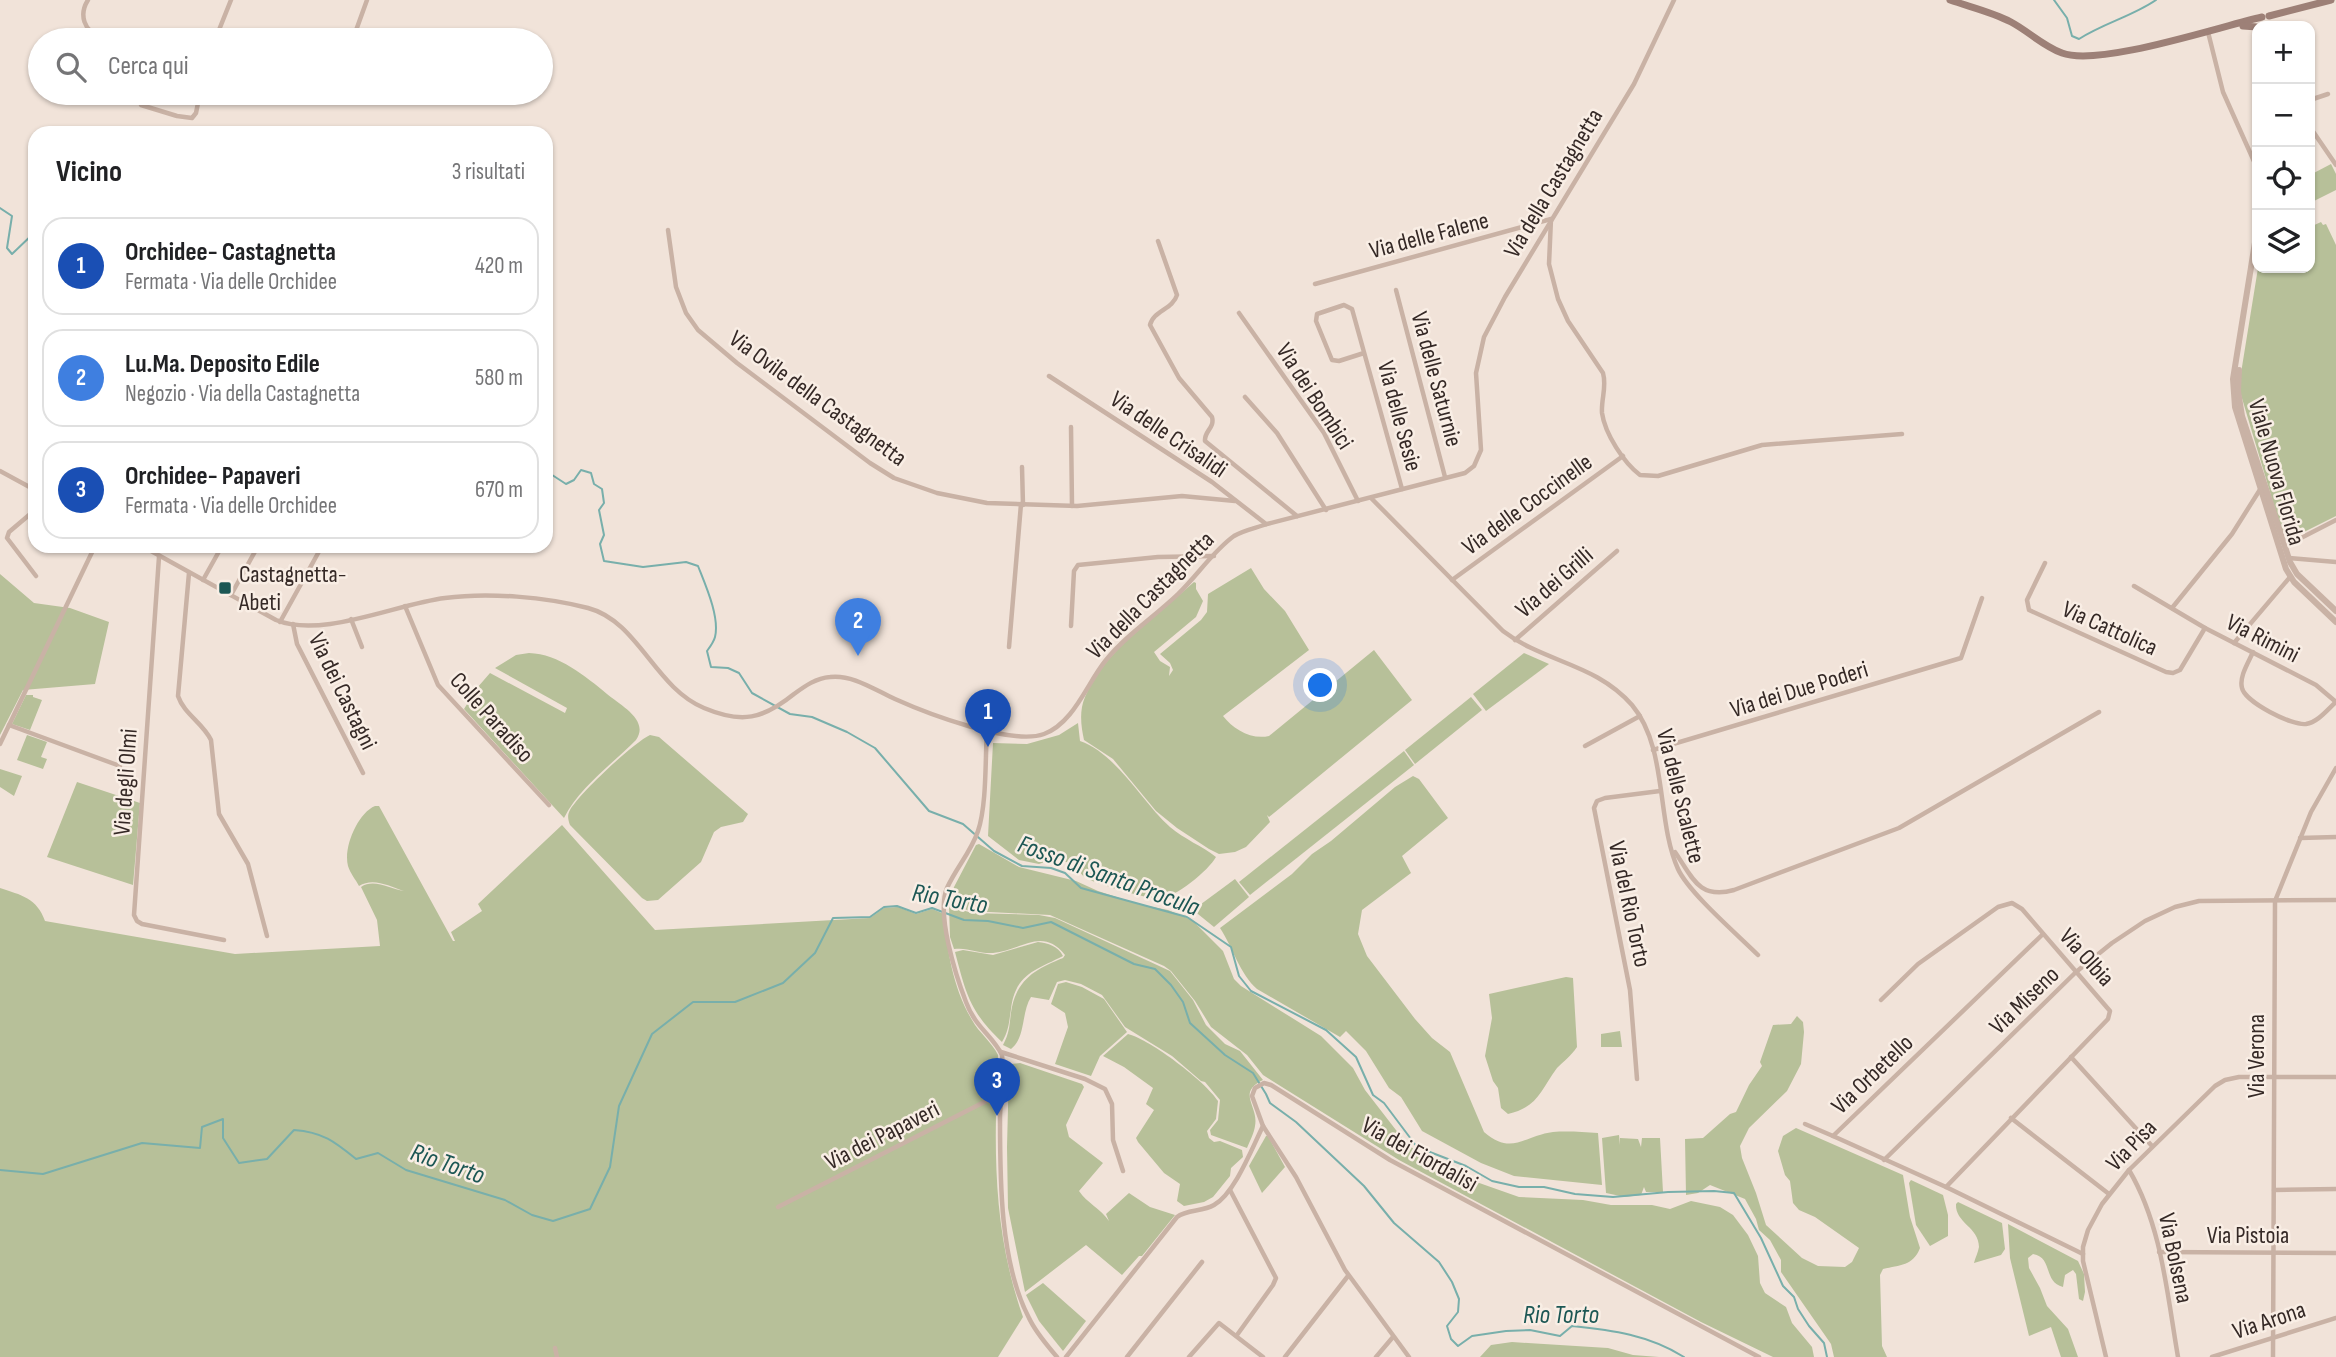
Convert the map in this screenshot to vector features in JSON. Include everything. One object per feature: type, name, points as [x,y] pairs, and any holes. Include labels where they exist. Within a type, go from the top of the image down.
[{"type":"main road","points":[[1950,0],[2012,22],[2058,51],[2075,56],[2099,56],[2207,31],[2252,26]]},
{"type":"main road","points":[[2218,29],[2331,0]]},
{"type":"main road","points":[[2277,21],[2286,12]]},
{"type":"main road","points":[[2265,17],[2273,21]]},
{"type":"main road","points":[[2262,21],[2265,17]]},
{"type":"street","points":[[88,0],[82,15],[89,28]]},
{"type":"street","points":[[220,28],[231,0]]},
{"type":"street","points":[[357,28],[367,0]]},
{"type":"street","name":"Via della Castagnetta","points":[[153,553],[280,622],[293,624],[316,625],[351,619],[441,598],[485,596],[560,603],[591,609],[621,626],[670,682],[692,702],[715,712],[738,717],[753,717],[773,710],[815,681],[841,677],[854,680],[919,709],[987,730],[1027,738],[1048,732],[1059,725],[1112,652],[1174,597],[1236,535],[1266,524],[1470,470],[1479,456],[1482,435],[1476,371],[1481,346],[1501,304],[1634,84],[1674,0]]},
{"type":"street","points":[[2207,31],[2223,92],[2252,157]]},
{"type":"street","points":[[2315,98],[2328,94]]},
{"type":"street","points":[[141,105],[177,117],[192,118],[198,105]]},
{"type":"street","points":[[2315,134],[2336,165]]},
{"type":"street","points":[[1551,219],[1553,223],[1549,264],[1556,295],[1568,321],[1603,373],[1603,416],[1623,456],[1638,474],[1650,477],[1762,445],[1902,434]]},
{"type":"street","name":"Via delle Falene","points":[[1315,284],[1551,219]]},
{"type":"street","name":"Via Ovile della Castagnetta","points":[[668,230],[675,284],[686,313],[701,333],[737,363],[894,478],[928,491],[961,499],[1022,505],[1072,506],[1182,495],[1235,501]]},
{"type":"street","points":[[1158,242],[1177,295],[1175,302],[1152,318],[1150,325],[1179,378],[1212,417],[1213,424],[1205,436],[1205,441],[1297,517]]},
{"type":"street","name":"Viale Nuova Florida","points":[[2252,262],[2233,385],[2238,418],[2279,552],[2290,577],[2336,622]]},
{"type":"street","name":"Viale Nuova Florida","points":[[2254,273],[2237,387],[2242,416],[2289,558],[2297,574],[2336,611]]},
{"type":"street","name":"Via delle Saturnie","points":[[1396,290],[1445,477]]},
{"type":"street","name":"Via delle Sesie","points":[[1364,353],[1338,361],[1332,360],[1316,321],[1317,314],[1344,305],[1350,306],[1364,353],[1402,489]]},
{"type":"street","name":"Via dei Bombici","points":[[1239,313],[1324,433],[1357,501]]},
{"type":"street","name":"Via delle Crisalidi","points":[[1049,376],[1205,477],[1266,524]]},
{"type":"street","points":[[1244,397],[1277,433],[1326,509]]},
{"type":"street","points":[[1070,427],[1072,506]]},
{"type":"street","name":"Via delle Coccinelle","points":[[1452,580],[1623,456]]},
{"type":"street","points":[[1009,647],[1022,505],[1022,467]]},
{"type":"street","points":[[0,471],[28,486]]},
{"type":"street","points":[[2172,607],[2232,534],[2265,483]]},
{"type":"street","name":"Via delle Scalette","points":[[1371,498],[1515,640],[1603,679],[1622,694],[1640,716],[1653,750],[1672,849],[1679,869],[1688,885],[1758,955]]},
{"type":"street","points":[[28,516],[10,531],[7,538],[36,576]]},
{"type":"street","points":[[2284,543],[2297,540],[2336,520]]},
{"type":"street","name":"Via dei Grilli","points":[[1515,640],[1617,551]]},
{"type":"street","points":[[0,744],[92,553]]},
{"type":"street","points":[[203,580],[218,553]]},
{"type":"street","points":[[231,595],[254,553]]},
{"type":"street","points":[[280,622],[318,553]]},
{"type":"street","points":[[1071,626],[1073,571],[1078,565],[1158,557],[1215,556]]},
{"type":"street","name":"Via degli Olmi","points":[[159,557],[134,915],[142,924],[224,940]]},
{"type":"street","points":[[2289,558],[2336,562]]},
{"type":"street","name":"Via Cattolica","points":[[2045,563],[2027,600],[2028,610],[2166,672],[2174,673],[2180,670],[2205,628]]},
{"type":"street","points":[[189,573],[178,696],[182,705],[209,737],[219,814],[248,863],[267,936]]},
{"type":"street","points":[[2234,643],[2290,577]]},
{"type":"street","name":"Via Rimini","points":[[2134,586],[2205,628],[2319,687],[2336,702]]},
{"type":"street","name":"Via dei Due Poderi","points":[[1653,750],[1961,658],[1982,598]]},
{"type":"street","name":"Colle Paradiso","points":[[405,606],[438,685],[549,805]]},
{"type":"street","points":[[351,619],[362,647]]},
{"type":"street","name":"Via dei Castagni","points":[[293,624],[299,647],[363,773]]},
{"type":"street","points":[[2253,653],[2241,684],[2243,693],[2252,701],[2289,721],[2303,724],[2319,718],[2336,702]]},
{"type":"street","points":[[1672,849],[1703,890],[1715,893],[1732,891],[1894,831],[2099,712]]},
{"type":"street","points":[[1586,746],[1640,716]]},
{"type":"street","points":[[9,725],[120,765]]},
{"type":"street","points":[[987,730],[979,825],[975,839],[947,889],[946,919],[951,957],[968,1007],[980,1028],[1001,1052],[1003,1062],[1002,1198],[1011,1262],[1027,1316],[1057,1357]]},
{"type":"street","name":"Via Verona","points":[[2273,1357],[2275,901],[2300,838],[2336,768]]},
{"type":"street","name":"Via del Rio Torto","points":[[1637,1079],[1630,990],[1594,809],[1597,801],[1605,798],[1660,791]]},
{"type":"street","points":[[2300,838],[2336,837]]},
{"type":"street","name":"Via Miseno","points":[[1885,1160],[2076,972],[2122,936],[2156,915],[2175,906],[2217,899],[2336,900]]},
{"type":"street","name":"Via Olbia","points":[[1881,1000],[1918,964],[2005,904],[2012,903],[2020,907],[2109,1008],[2110,1014],[2071,1058],[1946,1188]]},
{"type":"street","name":"Via Orbetello","points":[[2043,934],[1833,1136],[2082,1254]]},
{"type":"street","points":[[1001,1052],[1085,1079],[1105,1089],[1112,1104],[1113,1140],[1123,1171]]},
{"type":"street","points":[[2071,1058],[2152,1146]]},
{"type":"street","name":"Via Pisa","points":[[2082,1254],[2088,1230],[2109,1194],[2152,1146],[2221,1082],[2236,1077],[2336,1077]]},
{"type":"street","name":"Via dei Fiordalisi","points":[[1409,1357],[1348,1276],[1296,1177],[1263,1126],[1252,1096],[1255,1088],[1264,1083],[1272,1085],[1390,1160],[1759,1357]]},
{"type":"street","name":"Via dei Papaveri","points":[[778,1207],[1001,1094]]},
{"type":"street","points":[[2011,1118],[2109,1194]]},
{"type":"street","points":[[1805,1124],[1833,1136]]},
{"type":"street","points":[[1066,1357],[1175,1220],[1182,1213],[1213,1206],[1230,1189],[1263,1126]]},
{"type":"street","name":"Via Bolsena","points":[[2129,1170],[2146,1202],[2159,1252],[2178,1357]]},
{"type":"street","points":[[1230,1189],[1276,1278],[1274,1285],[1237,1335]]},
{"type":"street","points":[[2274,1190],[2336,1189]]},
{"type":"street","name":"Via Pistoia","points":[[2159,1252],[2336,1253]]},
{"type":"street","points":[[2082,1254],[2106,1357]]},
{"type":"street","points":[[1127,1357],[1202,1262]]},
{"type":"street","points":[[1285,1357],[1348,1276]]},
{"type":"street","name":"Via Arona","points":[[2212,1357],[2336,1318]]},
{"type":"street","points":[[1189,1357],[1216,1324],[1221,1323],[1263,1357]]},
{"type":"street","points":[[1376,1357],[1394,1337]]},
{"type":"street","points":[[555,1348],[557,1357]]},
{"type":"street","points":[[1250,1357],[1255,1351]]},
{"type":"green space","points":[[2331,164],[2336,174],[2336,190],[2315,200],[2315,172]]},
{"type":"green space","points":[[2321,222],[2326,224],[2336,245],[2336,516],[2296,536],[2281,529],[2241,395],[2241,373],[2257,273],[2315,273],[2315,225]]},
{"type":"green space","points":[[1251,568],[1264,589],[1285,611],[1309,650],[1223,716],[1232,725],[1249,735],[1269,736],[1374,650],[1412,700],[1269,817],[1267,815],[1270,822],[1246,847],[1219,854],[1177,828],[1156,811],[1113,759],[1084,740],[1081,713],[1085,697],[1105,664],[1133,634],[1194,582],[1203,601],[1196,617],[1154,652],[1160,661],[1170,667],[1169,676],[1173,670],[1160,654],[1201,620],[1207,612],[1208,594]]},
{"type":"green space","points":[[0,574],[34,603],[70,608],[109,622],[95,684],[23,690],[0,735]]},
{"type":"green space","points":[[529,653],[551,657],[581,673],[626,708],[639,726],[636,740],[587,786],[564,818],[464,709],[490,673],[565,713],[567,708],[495,668],[516,655]]},
{"type":"green space","points":[[1524,653],[1549,664],[1486,711],[1473,694]]},
{"type":"green space","points":[[26,695],[42,700],[30,730],[12,724]]},
{"type":"green space","points":[[1471,697],[1482,710],[1415,764],[1405,750]]},
{"type":"green space","points":[[1078,723],[1080,741],[1106,756],[1170,827],[1216,857],[1199,876],[1174,894],[1159,899],[1145,897],[1087,879],[1075,864],[1053,859],[1039,864],[1019,860],[988,836],[993,743],[1027,744],[1059,735]]},
{"type":"green space","points":[[27,735],[47,742],[41,757],[47,759],[43,769],[17,760]]},
{"type":"green space","points":[[650,735],[659,737],[748,814],[743,822],[721,827],[714,832],[701,862],[658,900],[647,901],[570,825],[568,816],[575,803],[595,781]]},
{"type":"green space","points":[[1404,751],[1414,765],[1250,895],[1239,882]]},
{"type":"green space","points":[[0,769],[22,776],[14,796],[0,787]]},
{"type":"green space","points":[[1413,776],[1419,779],[1448,818],[1402,856],[1411,873],[1362,910],[1358,934],[1367,956],[1415,1019],[1432,1038],[1450,1052],[1484,1132],[1502,1143],[1510,1144],[1553,1132],[1598,1133],[1602,1185],[1514,1176],[1481,1163],[1422,1131],[1401,1097],[1389,1088],[1366,1051],[1346,1031],[1340,1037],[1251,983],[1220,928],[1292,874],[1312,854],[1395,787]]},
{"type":"green space","points":[[77,782],[140,803],[133,885],[47,857]]},
{"type":"green space","points":[[375,806],[379,806],[453,941],[451,932],[482,911],[478,904],[562,825],[655,930],[870,918],[884,908],[898,907],[916,914],[932,909],[944,914],[949,955],[960,995],[975,1025],[998,1055],[996,1155],[1000,1220],[1005,1252],[1023,1317],[998,1357],[0,1357],[0,888],[33,902],[45,921],[235,954],[380,946],[377,920],[361,887],[377,884],[404,891],[375,882],[359,886],[349,869],[347,858],[353,832],[363,816]]},
{"type":"green space","points":[[979,844],[1019,867],[1076,881],[1098,891],[1168,910],[1192,920],[1223,951],[1234,979],[1241,986],[1321,1036],[1353,1068],[1365,1090],[1406,1143],[1419,1153],[1451,1167],[1468,1179],[1519,1197],[1583,1200],[1611,1205],[1652,1205],[1670,1209],[1691,1201],[1720,1207],[1733,1215],[1748,1235],[1758,1256],[1760,1283],[1765,1293],[1786,1307],[1792,1323],[1812,1347],[1814,1357],[1773,1357],[1701,1322],[1399,1160],[1263,1075],[1247,1055],[1211,1027],[1195,1001],[1164,966],[1050,915],[970,911],[949,904],[954,887]]},
{"type":"green space","points":[[1235,879],[1249,897],[1214,927],[1193,910]]},
{"type":"green space","points":[[949,906],[972,913],[1055,918],[1170,971],[1193,1000],[1206,1025],[1225,1044],[1240,1051],[1263,1080],[1251,1090],[1255,1126],[1247,1148],[1211,1135],[1210,1130],[1218,1120],[1220,1100],[1205,1082],[1172,1056],[1125,1027],[1102,995],[1081,984],[1065,980],[1057,982],[1049,1000],[1031,997],[1016,1044],[1011,1049],[1003,1045],[1009,1030],[1015,997],[1024,981],[1065,955],[1048,942],[1039,941],[993,953],[954,949],[950,937]]},
{"type":"green space","points":[[1038,942],[1052,946],[1063,956],[1028,975],[1017,988],[1002,1042],[983,1021],[971,1002],[955,952],[963,950],[993,955]]},
{"type":"green space","points":[[1566,977],[1573,978],[1577,1047],[1557,1068],[1532,1102],[1508,1114],[1501,1108],[1498,1088],[1485,1056],[1492,1018],[1489,994]]},
{"type":"green space","points":[[1066,982],[1104,999],[1127,1032],[1100,1056],[1091,1076],[1055,1064],[1068,1027],[1065,1013],[1051,1004],[1058,984]]},
{"type":"green space","points":[[1797,1016],[1803,1022],[1804,1032],[1801,1064],[1787,1091],[1749,1128],[1740,1146],[1742,1158],[1766,1225],[1802,1258],[1818,1266],[1845,1267],[1852,1262],[1859,1248],[1815,1217],[1799,1210],[1793,1203],[1790,1181],[1785,1175],[1778,1151],[1783,1136],[1796,1128],[1903,1175],[1910,1217],[1920,1248],[1910,1262],[1883,1269],[1880,1275],[1882,1346],[1887,1357],[1834,1357],[1831,1344],[1781,1272],[1781,1260],[1770,1240],[1759,1230],[1745,1199],[1710,1185],[1698,1193],[1686,1195],[1685,1139],[1703,1138],[1730,1114],[1736,1112],[1762,1066],[1760,1062],[1773,1025],[1791,1024]]},
{"type":"green space","points":[[1620,1031],[1622,1047],[1601,1047],[1601,1034]]},
{"type":"green space","points":[[1128,1034],[1163,1053],[1212,1093],[1218,1101],[1216,1119],[1207,1131],[1209,1138],[1242,1150],[1243,1157],[1231,1168],[1230,1176],[1213,1197],[1204,1202],[1184,1206],[1177,1201],[1180,1184],[1164,1173],[1136,1138],[1154,1110],[1146,1104],[1153,1088],[1103,1056]]},
{"type":"green space","points":[[1020,1063],[1082,1084],[1084,1087],[1066,1125],[1069,1137],[1103,1163],[1079,1191],[1086,1199],[1109,1221],[1106,1214],[1129,1193],[1150,1207],[1175,1215],[1142,1256],[1122,1275],[1086,1245],[1025,1292],[1008,1208],[1009,1068],[1011,1064]]},
{"type":"green space","points":[[1619,1135],[1620,1145],[1620,1138],[1638,1139],[1641,1147],[1642,1138],[1660,1138],[1663,1192],[1646,1192],[1644,1187],[1641,1195],[1625,1197],[1606,1193],[1602,1138]]},
{"type":"green space","points":[[1266,1136],[1285,1167],[1262,1193],[1249,1166]]},
{"type":"green space","points":[[1911,1180],[1943,1195],[1948,1215],[1948,1236],[1930,1246],[1916,1225],[1909,1183]]},
{"type":"green space","points":[[1958,1202],[2002,1223],[2005,1249],[2001,1255],[1974,1263],[1979,1247],[1978,1240],[1959,1216],[1956,1204]]},
{"type":"green space","points":[[2008,1224],[2078,1261],[2084,1274],[2083,1301],[2079,1299],[2076,1274],[2073,1270],[2065,1275],[2063,1287],[2053,1280],[2039,1256],[2033,1254],[2028,1258],[2029,1268],[2047,1306],[2068,1329],[2078,1357],[2061,1357],[2051,1327],[2029,1336],[2010,1258]]},
{"type":"green space","points":[[1043,1283],[1086,1321],[1063,1351],[1039,1321],[1026,1295]]},
{"type":"green space","points":[[1512,1342],[1608,1348],[1633,1355],[1659,1357],[1480,1357],[1491,1345]]},
{"type":"waterway","points":[[2054,0],[2067,18],[2072,36],[2079,39],[2156,0]]},
{"type":"waterway","name":"Fosso di Santa Procula","points":[[0,208],[12,216],[7,248],[12,254],[28,239]]},
{"type":"waterway","name":"Fosso di Santa Procula","points":[[553,476],[566,484],[574,480],[581,470],[591,473],[594,484],[602,489],[604,503],[599,510],[604,535],[600,544],[604,561],[643,567],[686,562],[698,566],[715,620],[715,637],[707,651],[711,667],[728,668],[739,673],[752,693],[790,714],[812,717],[875,748],[929,811],[963,824],[994,851],[1022,866],[1051,868],[1065,873],[1081,888],[1187,917],[1231,947],[1239,976],[1251,991],[1326,1030],[1356,1057],[1373,1095],[1384,1103],[1417,1147],[1466,1166],[1492,1181],[1519,1187],[1544,1187],[1575,1194],[1613,1197],[1668,1192],[1734,1193],[1761,1238],[1783,1286],[1794,1297],[1809,1326],[1824,1343],[1827,1357]]},
{"type":"waterway","name":"Rio Torto","points":[[0,1170],[43,1174],[142,1143],[200,1148],[202,1127],[223,1119],[223,1138],[239,1163],[267,1159],[294,1130],[304,1131],[328,1139],[356,1159],[378,1153],[406,1170],[505,1200],[532,1215],[553,1221],[590,1209],[610,1167],[619,1106],[652,1034],[693,1002],[735,1002],[783,983],[815,953],[833,918],[870,917],[884,907],[897,906],[916,913],[932,908],[964,920],[988,921],[1023,928],[1051,922],[1134,964],[1155,969],[1183,1002],[1190,1023],[1225,1055],[1253,1073],[1270,1103],[1296,1122],[1364,1186],[1394,1223],[1439,1262],[1459,1299],[1458,1312],[1447,1326],[1451,1339],[1458,1346],[1472,1336],[1506,1331],[1530,1330],[1560,1336],[1572,1326],[1644,1339],[1684,1357]]},
{"type":"place","name":"Castagnetta- Abeti","points":[[225,588]]},
{"type":"place","name":"Lu.Ma. Deposito Edile","points":[[858,656]]},
{"type":"place","name":"Orchidee- Castagnetta","points":[[988,747]]},
{"type":"place","name":"Orchidee- Papaveri","points":[[997,1116]]}]
